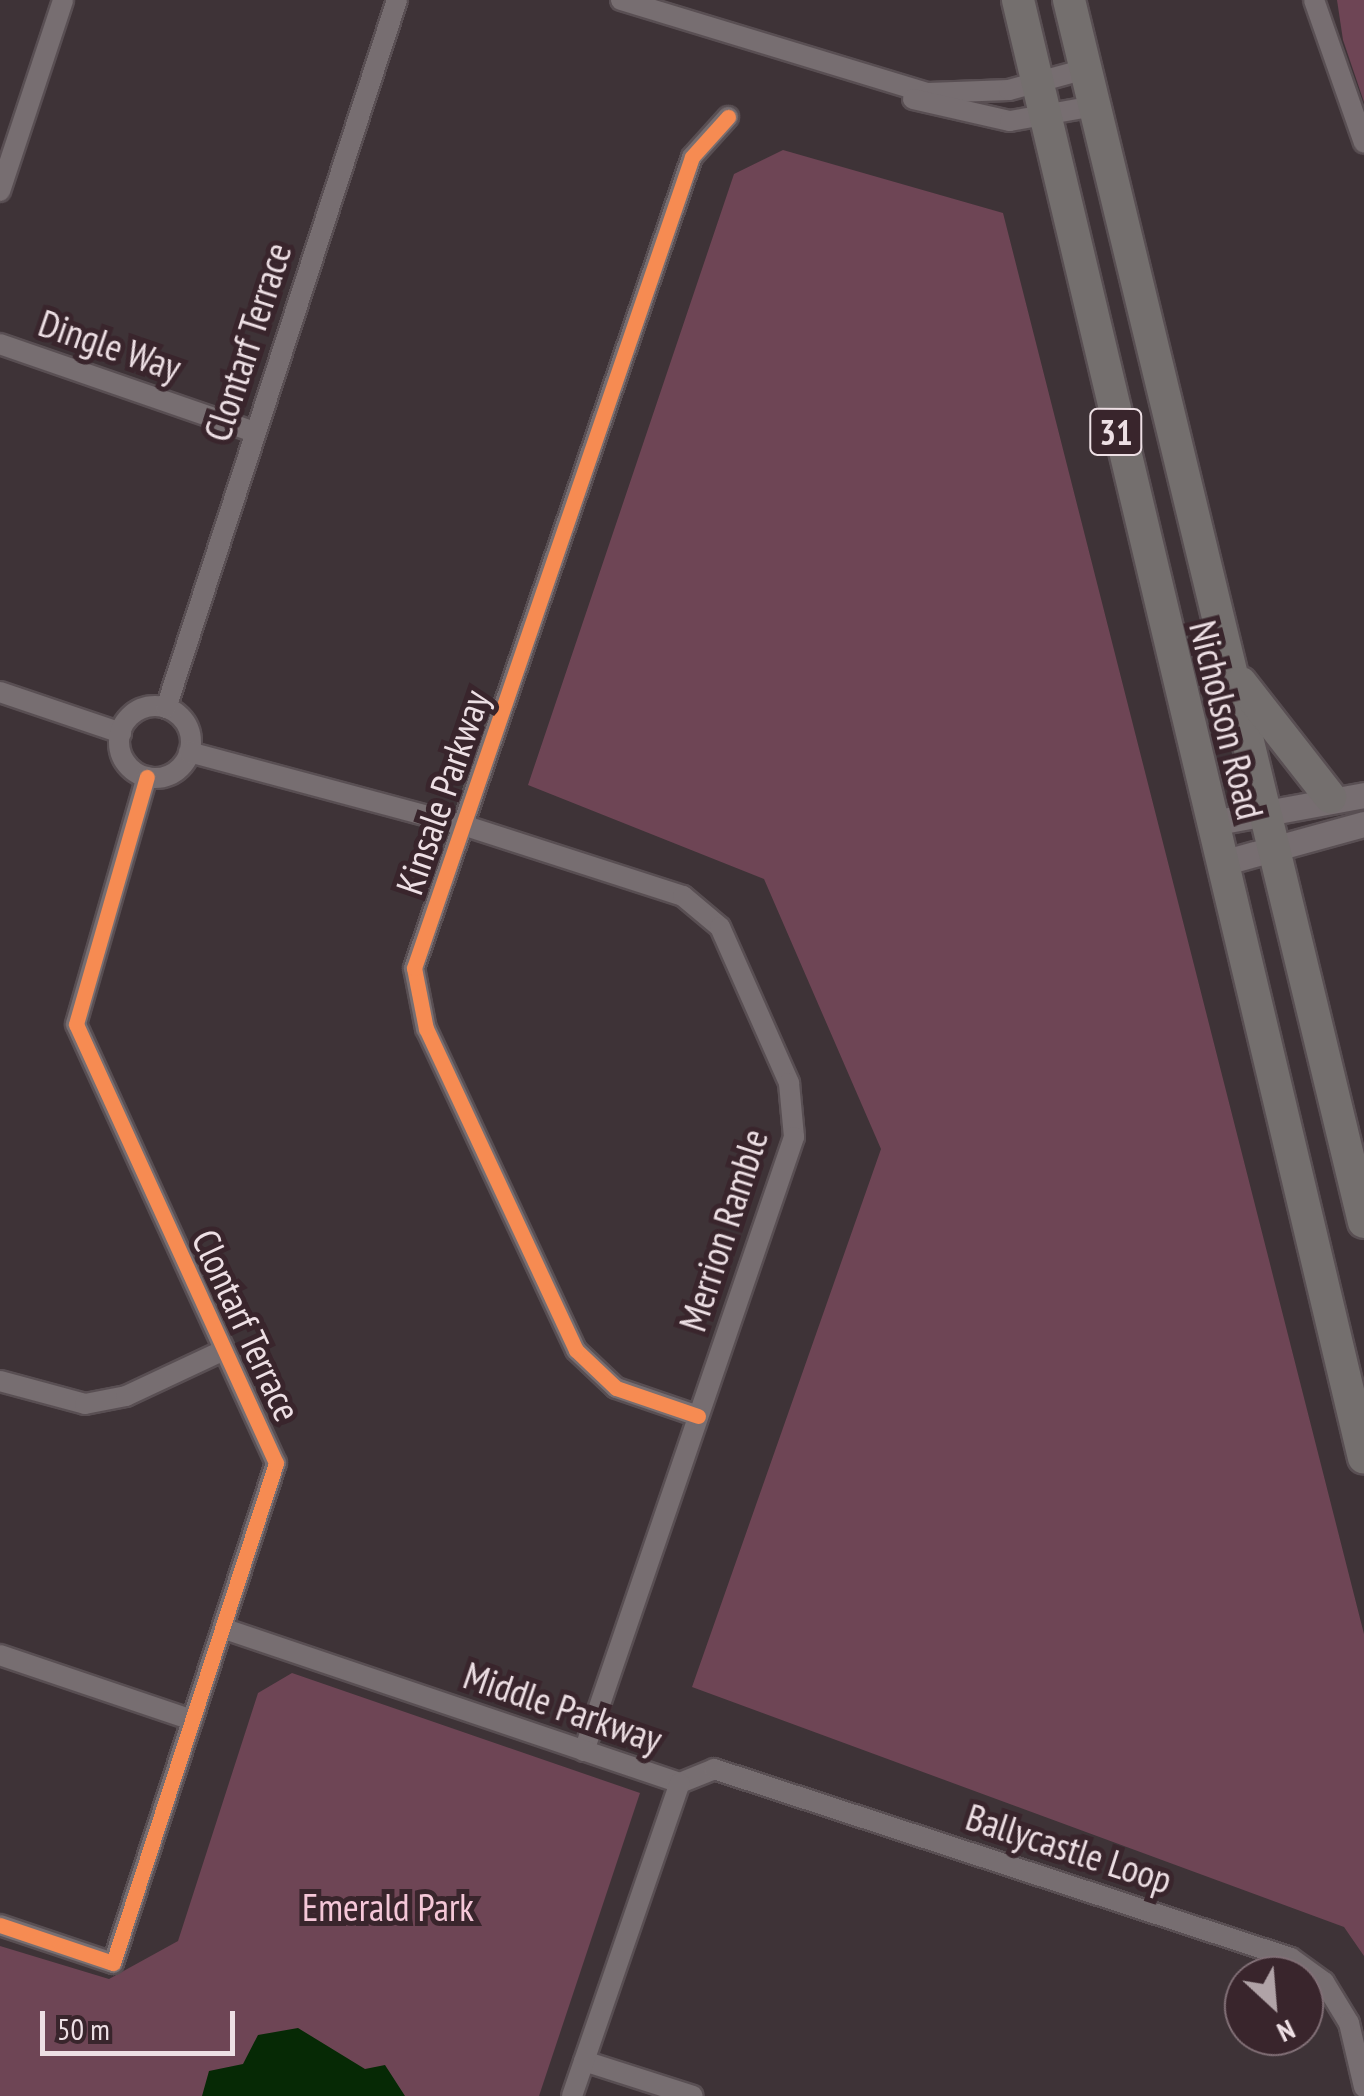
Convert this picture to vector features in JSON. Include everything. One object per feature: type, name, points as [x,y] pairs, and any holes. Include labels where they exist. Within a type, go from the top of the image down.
[{"type":"main road","name":"Nicholson Road","points":[[1018,0],[1212,823],[1280,1080],[1364,1458]]},
{"type":"main road","name":"Nicholson Road","points":[[1069,0],[1270,850],[1364,1222]]},
{"type":"main road","points":[[1223,653],[1264,722],[1330,796]]},
{"type":"street","points":[[0,191],[64,0]]},
{"type":"street","name":"Clontarf Terrace","points":[[166,708],[398,0]]},
{"type":"street","points":[[621,0],[890,86],[925,105],[997,120],[1046,119],[1094,106]]},
{"type":"street","points":[[1314,0],[1364,143]]},
{"type":"street","points":[[890,86],[966,95],[1037,82],[1085,68]]},
{"type":"street","name":"Kinsale Parkway","points":[[698,1416],[616,1388],[576,1350],[426,1029],[414,968],[466,826],[692,157],[728,117]]},
{"type":"street","name":"Dingle Way","points":[[0,344],[254,432]]},
{"type":"street","points":[[0,692],[120,733]]},
{"type":"street","points":[[166,708],[187,725],[190,752],[168,775],[147,776],[125,760],[120,733],[137,711],[166,708]]},
{"type":"street","name":"Merrion Ramble","points":[[190,752],[466,826],[683,896],[702,908],[720,927],[788,1083],[794,1137],[584,1751]]},
{"type":"street","name":"Clontarf Terrace","points":[[0,1925],[113,1963],[276,1463],[76,1024],[147,776]]},
{"type":"street","points":[[1212,823],[1330,796],[1364,795]]},
{"type":"street","points":[[1222,863],[1364,824]]},
{"type":"street","points":[[0,1381],[85,1404],[126,1396],[222,1351]]},
{"type":"street","name":"Middle Parkway","points":[[224,1630],[680,1784],[572,2096]]},
{"type":"street","points":[[0,1655],[192,1720]]},
{"type":"street","name":"Ballycastle Loop","points":[[680,1784],[714,1768],[1291,1958],[1324,1982],[1348,2024],[1364,2087]]},
{"type":"street","points":[[584,2061],[693,2096]]},
{"type":"green space","points":[[1337,0],[1364,0],[1364,102],[1343,40]]},
{"type":"green space","points":[[783,150],[1003,213],[1364,1634],[1364,1956],[1344,1927],[692,1687],[881,1149],[764,879],[528,785],[734,174]]},
{"type":"green space","name":"Emerald Park","points":[[292,1673],[640,1793],[539,2096],[0,2096],[0,1946],[109,1979],[178,1941],[258,1693]]},
{"type":"shaded area","points":[[298,2028],[365,2069],[385,2065],[405,2096],[202,2096],[209,2071],[243,2064],[258,2035]]},
{"type":"cycle path","points":[[698,1416],[616,1388],[576,1350],[426,1029],[414,968],[692,157],[728,117]]},
{"type":"cycle path","points":[[0,1925],[113,1963],[276,1463],[76,1024],[147,777]]}]
